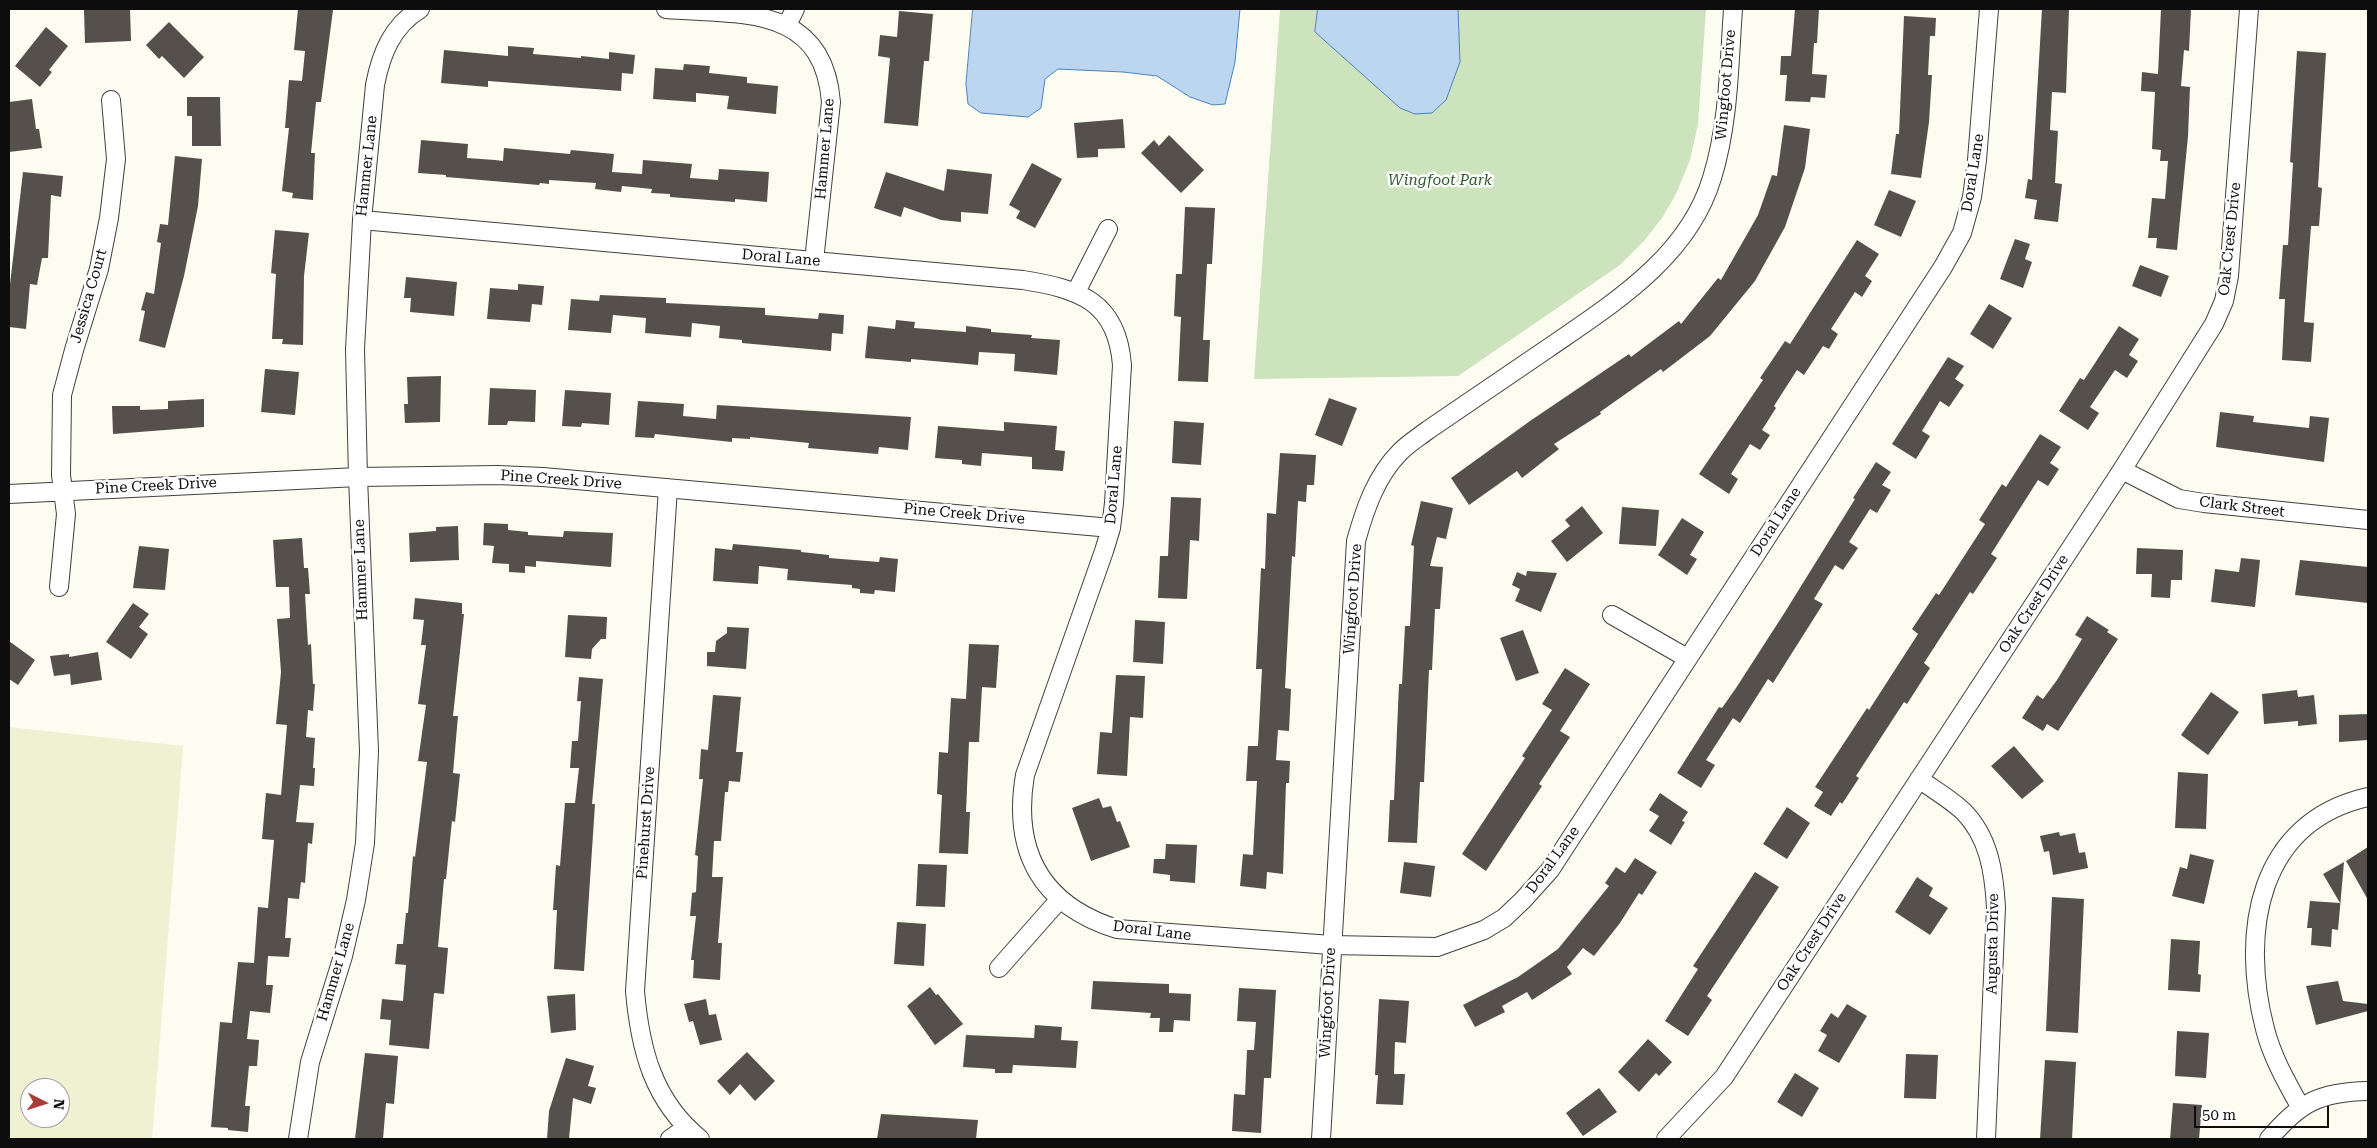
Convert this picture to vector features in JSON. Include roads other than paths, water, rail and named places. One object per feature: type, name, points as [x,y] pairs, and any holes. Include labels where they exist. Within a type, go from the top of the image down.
[{"type":"street","name":"Hammer Lane","points":[[298,1139],[310,1062],[343,956],[356,900],[365,843],[369,752],[355,349],[362,220],[379,63],[394,34],[409,16],[420,9]]},
{"type":"street","name":"Hammer Lane","points":[[666,9],[760,17],[787,25],[809,42],[824,64],[829,82],[831,102],[814,261]]},
{"type":"street","points":[[787,25],[796,9]]},
{"type":"street","name":"Wingfoot Drive","points":[[1320,1139],[1356,541],[1365,509],[1379,479],[1400,452],[1428,430],[1618,300],[1648,275],[1673,246],[1695,214],[1712,180],[1720,145],[1727,93],[1733,9]]},
{"type":"street","name":"Doral Lane","points":[[362,220],[1023,280],[1050,284],[1076,292],[1090,299],[1101,308],[1113,326],[1121,348],[1122,365],[1111,528],[1025,775],[1021,800],[1023,836],[1029,854],[1042,878],[1060,899],[1096,922],[1117,928],[1331,945],[1437,947],[1484,930],[1504,918],[1550,870],[1943,267],[1962,233],[1972,197],[1977,160],[1989,9]]},
{"type":"street","name":"Oak Crest Drive","points":[[1666,1139],[1724,1077],[2202,347],[2224,301],[2232,251],[2249,9]]},
{"type":"street","name":"Jessica Court","points":[[59,587],[66,514],[63,491],[60,414],[62,395],[99,269],[110,218],[116,158],[111,100]]},
{"type":"street","points":[[1076,292],[1108,229]]},
{"type":"street","name":"Clark Street","points":[[2122,470],[2179,498],[2204,503],[2368,520]]},
{"type":"street","name":"Pine Creek Drive","points":[[9,494],[358,477],[498,475],[668,488],[1111,528]]},
{"type":"street","name":"Pinehurst Drive","points":[[668,488],[635,991],[638,1030],[648,1065],[664,1099],[686,1128],[700,1139]]},
{"type":"street","points":[[1612,615],[1687,658]]},
{"type":"street","name":"Augusta Drive","points":[[1919,779],[1962,810],[1973,823],[1987,850],[1994,875],[1996,907],[1986,1139]]},
{"type":"street","points":[[2301,1108],[2281,1071],[2265,1031],[2257,991],[2254,950],[2257,915],[2266,881],[2280,854],[2305,826],[2337,806],[2368,797]]},
{"type":"street","points":[[999,968],[1060,899]]},
{"type":"street","points":[[2269,1139],[2283,1122],[2301,1108],[2322,1096],[2368,1091]]},
{"type":"street","points":[[670,1139],[686,1128]]},
{"type":"water","points":[[973,9],[1240,9],[1235,62],[1225,104],[1213,105],[1190,97],[1157,76],[1123,72],[1058,69],[1045,79],[1041,108],[1028,117],[981,113],[968,104],[966,84]]},
{"type":"water","points":[[1318,9],[1458,9],[1460,62],[1446,100],[1432,113],[1415,114],[1400,108],[1315,32]]},
{"type":"park label","name":"Wingfoot Park","points":[[1440,181]]}]
